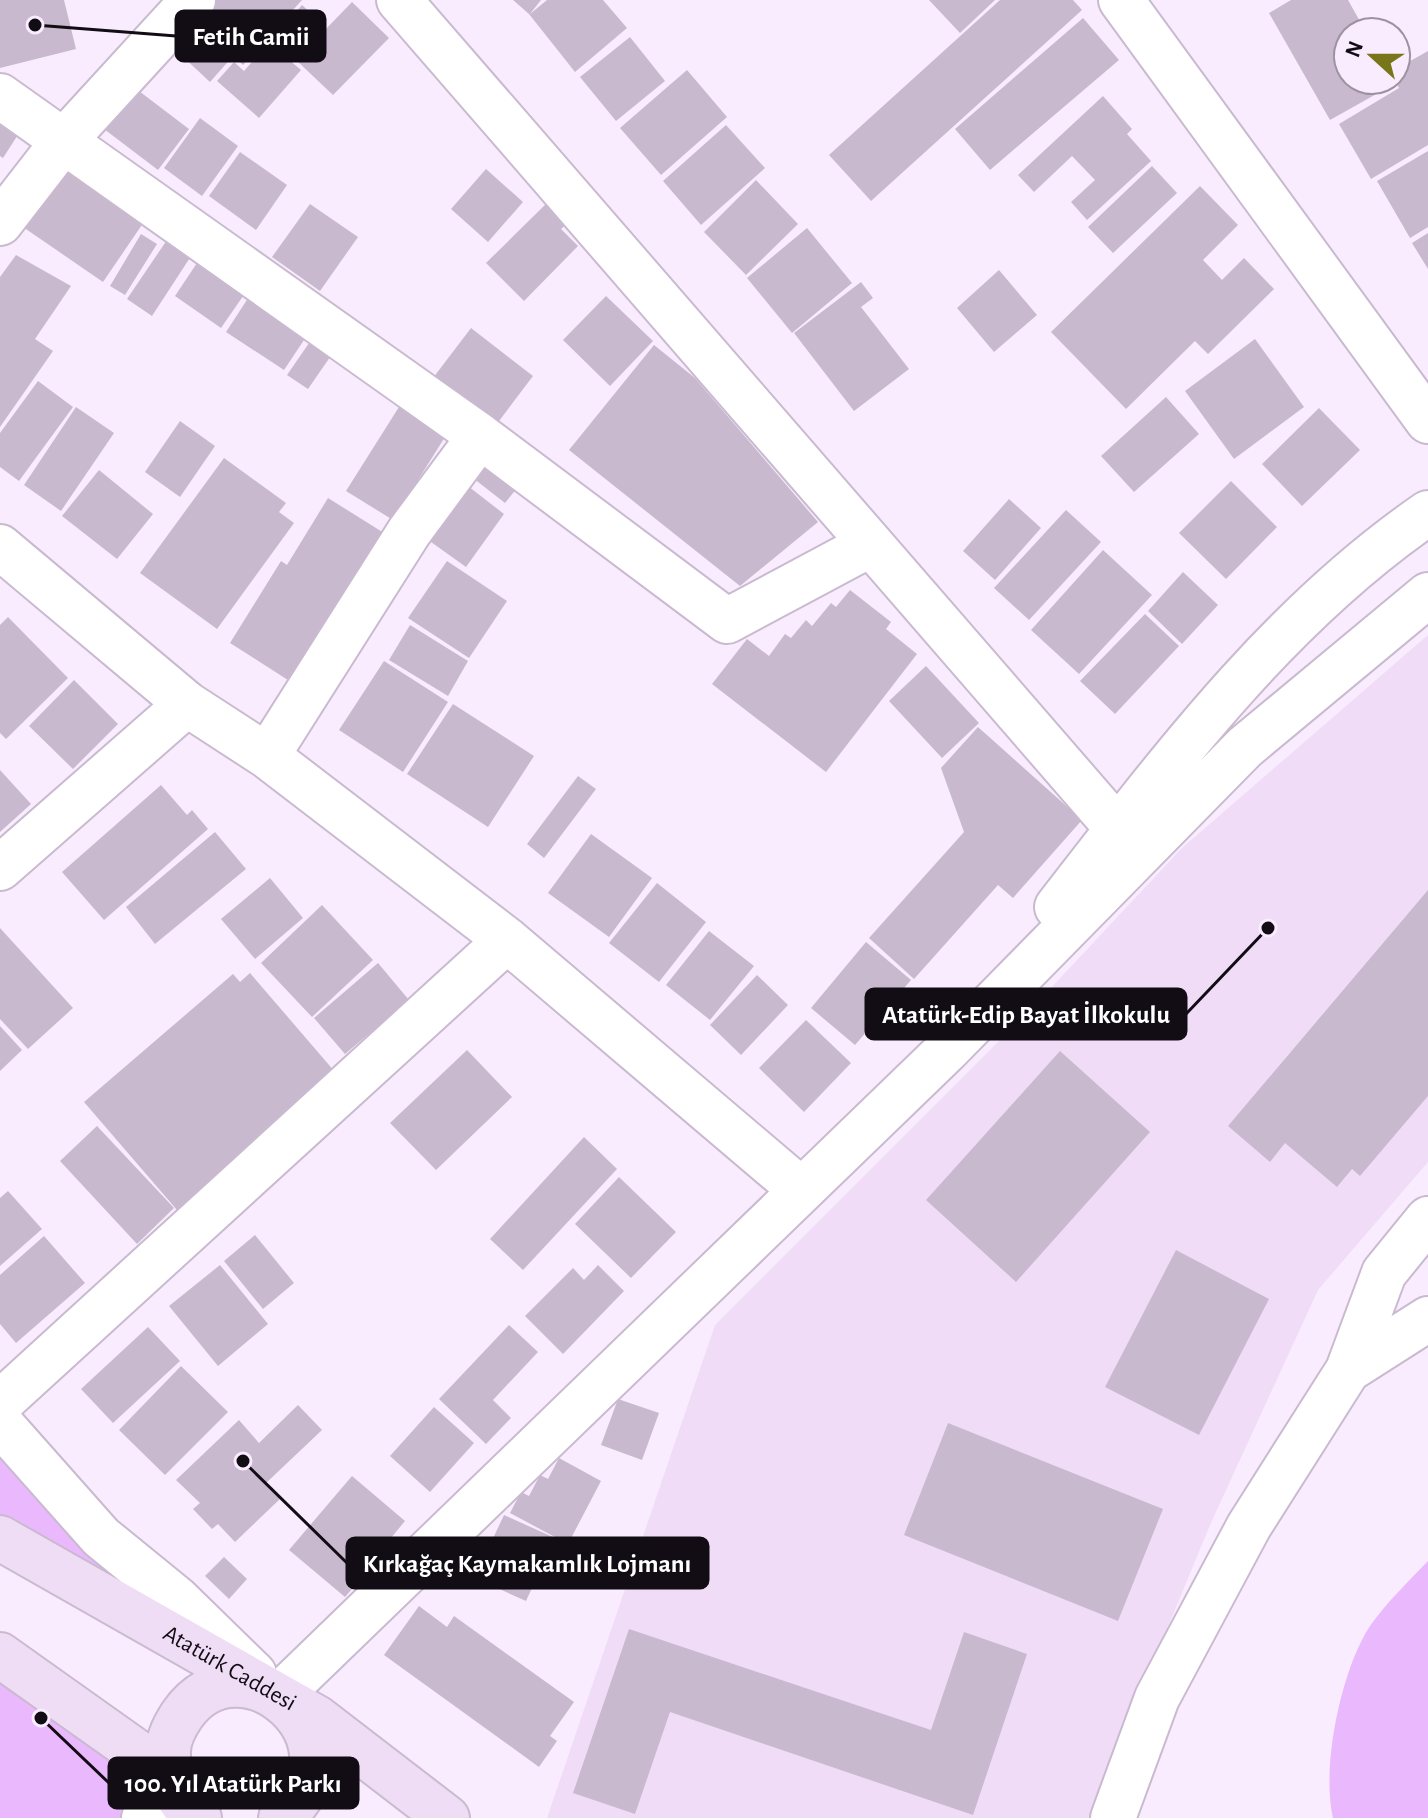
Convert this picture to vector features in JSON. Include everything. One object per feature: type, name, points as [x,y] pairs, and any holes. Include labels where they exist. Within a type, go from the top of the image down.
[{"type":"main road","name":"Atatürk Caddesi","points":[[0,1538],[317,1718],[447,1818]]},
{"type":"main road","points":[[0,1655],[169,1775]]},
{"type":"main road","points":[[199,1818],[178,1797],[169,1775],[167,1750],[174,1727],[188,1706],[208,1693],[232,1686],[256,1687],[278,1697],[296,1712],[308,1733],[312,1755],[310,1779],[299,1801],[281,1818]]},
{"type":"street","points":[[0,223],[62,143],[193,0]]},
{"type":"street","points":[[399,0],[1118,829]]},
{"type":"street","points":[[1121,0],[1428,421]]},
{"type":"street","points":[[0,96],[62,143],[480,436],[727,621],[871,544]]},
{"type":"street","points":[[267,756],[409,532],[480,436]]},
{"type":"street","points":[[946,1051],[1118,829],[1233,690],[1299,618],[1395,536],[1428,513]]},
{"type":"street","points":[[0,547],[187,704],[267,756],[507,940],[800,1189]]},
{"type":"street","points":[[0,1423],[101,1537],[176,1598],[278,1697],[946,1051],[1245,747],[1428,595]]},
{"type":"street","points":[[0,868],[187,704]]},
{"type":"street","points":[[0,1403],[507,940]]},
{"type":"street","points":[[1113,1818],[1157,1698],[1249,1526],[1348,1370],[1384,1273],[1428,1219]]},
{"type":"street","points":[[1348,1370],[1428,1319]]},
{"type":"street","points":[[144,1818],[169,1775]]},
{"type":"shaded area","points":[[1428,635],[1428,1162],[1318,1290],[1210,1525],[1089,1818],[547,1818],[715,1325],[1033,1007],[1182,848]]},
{"type":"shaded area","points":[[0,1423],[278,1697],[0,1538]]},
{"type":"shaded area","points":[[1428,1561],[1428,1818],[1333,1818],[1330,1797],[1332,1746],[1350,1667],[1370,1626]]},
{"type":"shaded area","points":[[0,1659],[165,1776],[140,1818],[0,1818]]},
{"type":"building","points":[[0,0],[64,0],[76,49],[0,68]]},
{"type":"building","points":[[201,0],[302,0],[243,65],[233,56],[210,82],[165,40]]},
{"type":"building","points":[[513,0],[541,0],[530,14],[547,0],[603,0],[627,28],[575,72],[529,14]]},
{"type":"building","points":[[929,0],[995,0],[960,33]]},
{"type":"building","points":[[1000,0],[1073,0],[1082,10],[871,201],[829,155]]},
{"type":"building","points":[[1291,0],[1348,0],[1357,16],[1332,16],[1332,96],[1373,96],[1330,120],[1269,13]]},
{"type":"building","points":[[352,2],[389,38],[333,95],[296,60]]},
{"type":"building","points":[[302,5],[320,21],[287,58],[301,70],[259,118],[217,81],[234,62],[244,71]]},
{"type":"building","points":[[1083,18],[1119,60],[990,170],[955,129]]},
{"type":"building","points":[[630,37],[665,81],[616,121],[580,77]]},
{"type":"building","points":[[1428,51],[1428,145],[1371,179],[1339,124],[1386,96],[1412,96],[1412,60]]},
{"type":"building","points":[[687,70],[727,117],[661,175],[620,128]]},
{"type":"building","points":[[135,88],[189,129],[158,170],[104,129]]},
{"type":"building","points":[[1103,96],[1132,129],[1127,134],[1151,161],[1087,220],[1071,202],[1095,180],[1072,156],[1034,192],[1018,175]]},
{"type":"building","points":[[0,116],[21,130],[3,158],[0,156]]},
{"type":"building","points":[[200,118],[238,146],[202,196],[164,168]]},
{"type":"building","points":[[726,125],[765,168],[701,225],[663,181]]},
{"type":"building","points":[[1428,151],[1428,227],[1410,238],[1377,181]]},
{"type":"building","points":[[240,152],[287,185],[256,230],[209,196]]},
{"type":"building","points":[[68,161],[148,216],[103,282],[23,227]]},
{"type":"building","points":[[1152,166],[1177,193],[1113,253],[1088,227]]},
{"type":"building","points":[[486,169],[523,202],[488,242],[451,209]]},
{"type":"building","points":[[756,180],[798,224],[746,275],[704,232]]},
{"type":"building","points":[[1200,186],[1238,225],[1203,260],[1222,280],[1244,258],[1274,289],[1208,354],[1195,341],[1126,409],[1051,332]]},
{"type":"building","points":[[549,201],[569,222],[561,229],[578,246],[524,301],[486,263]]},
{"type":"building","points":[[310,204],[358,237],[320,291],[272,257]]},
{"type":"building","points":[[807,228],[852,283],[792,333],[747,278]]},
{"type":"building","points":[[1428,233],[1428,269],[1412,243]]},
{"type":"building","points":[[141,234],[157,244],[125,295],[110,286]]},
{"type":"building","points":[[171,234],[195,250],[152,316],[127,299]]},
{"type":"building","points":[[203,254],[250,286],[221,328],[175,296]]},
{"type":"building","points":[[16,255],[71,286],[35,339],[53,351],[0,427],[0,277]]},
{"type":"building","points":[[999,270],[1037,315],[994,352],[957,308]]},
{"type":"building","points":[[861,282],[873,298],[861,307],[909,369],[854,411],[794,333]]},
{"type":"building","points":[[254,289],[312,328],[284,370],[226,332]]},
{"type":"building","points":[[606,296],[653,341],[610,386],[563,340]]},
{"type":"building","points":[[471,328],[533,376],[496,425],[433,378]]},
{"type":"building","points":[[316,333],[337,347],[308,389],[287,375]]},
{"type":"building","points":[[1255,339],[1304,407],[1234,459],[1185,391]]},
{"type":"building","points":[[654,345],[695,378],[818,522],[740,586],[569,450]]},
{"type":"building","points":[[38,381],[73,407],[19,481],[0,467],[0,433]]},
{"type":"building","points":[[1166,397],[1199,434],[1134,492],[1101,456]]},
{"type":"building","points":[[404,399],[450,429],[393,520],[346,491]]},
{"type":"building","points":[[76,407],[114,433],[61,511],[24,485]]},
{"type":"building","points":[[1319,408],[1360,450],[1302,506],[1262,464]]},
{"type":"building","points":[[180,421],[215,446],[180,497],[145,472]]},
{"type":"building","points":[[224,458],[286,503],[279,512],[294,523],[217,629],[140,573]]},
{"type":"building","points":[[485,464],[517,488],[505,503],[473,478]]},
{"type":"building","points":[[99,470],[153,514],[117,559],[62,516]]},
{"type":"building","points":[[1231,481],[1277,527],[1226,579],[1179,533]]},
{"type":"building","points":[[464,483],[504,514],[466,567],[424,537]]},
{"type":"building","points":[[328,498],[384,533],[291,682],[230,643],[281,561],[287,565]]},
{"type":"building","points":[[1009,499],[1041,528],[995,580],[963,551]]},
{"type":"building","points":[[1066,510],[1101,542],[1029,620],[994,588]]},
{"type":"building","points":[[1103,550],[1152,595],[1079,674],[1031,630]]},
{"type":"building","points":[[447,561],[507,601],[469,658],[408,618]]},
{"type":"building","points":[[1183,572],[1218,605],[1182,644],[1148,611]]},
{"type":"building","points":[[850,590],[891,622],[886,629],[917,654],[826,772],[712,684],[747,639],[769,656],[785,634],[791,638],[806,620],[812,626],[831,603],[836,607]]},
{"type":"building","points":[[1145,614],[1179,646],[1115,714],[1080,681]]},
{"type":"building","points":[[8,617],[68,678],[6,739],[0,733],[0,625]]},
{"type":"building","points":[[410,625],[468,661],[448,696],[389,660]]},
{"type":"building","points":[[384,661],[448,702],[403,772],[339,730]]},
{"type":"building","points":[[926,666],[979,723],[942,758],[889,701]]},
{"type":"building","points":[[74,680],[118,724],[73,769],[29,726]]},
{"type":"building","points":[[453,704],[534,756],[488,827],[407,774]]},
{"type":"building","points":[[978,727],[1082,820],[1013,898],[998,885],[914,979],[869,938],[964,832],[941,768]]},
{"type":"building","points":[[0,770],[31,804],[0,832]]},
{"type":"building","points":[[578,776],[596,789],[544,858],[527,844]]},
{"type":"building","points":[[161,785],[187,815],[192,810],[208,829],[104,920],[62,872]]},
{"type":"building","points":[[215,832],[246,869],[155,944],[126,907]]},
{"type":"building","points":[[591,834],[652,878],[609,937],[548,893]]},
{"type":"building","points":[[270,878],[303,918],[255,959],[221,919]]},
{"type":"building","points":[[657,883],[706,922],[659,982],[609,943]]},
{"type":"building","points":[[1428,890],[1428,1096],[1360,1176],[1352,1169],[1337,1187],[1285,1143],[1270,1162],[1228,1126]]},
{"type":"building","points":[[322,905],[373,960],[312,1017],[261,963]]},
{"type":"building","points":[[0,928],[73,1008],[28,1049],[0,1019]]},
{"type":"building","points":[[709,931],[754,966],[710,1020],[666,985]]},
{"type":"building","points":[[866,942],[911,980],[855,1045],[811,1008]]},
{"type":"building","points":[[378,963],[409,1000],[345,1054],[314,1018]]},
{"type":"building","points":[[250,973],[335,1072],[177,1210],[84,1102],[233,974],[240,982]]},
{"type":"building","points":[[757,975],[788,1005],[741,1055],[710,1025]]},
{"type":"building","points":[[806,1020],[851,1063],[804,1112],[759,1068]]},
{"type":"building","points":[[0,1026],[22,1050],[0,1071]]},
{"type":"building","points":[[467,1050],[512,1097],[436,1170],[390,1123]]},
{"type":"building","points":[[1060,1051],[1150,1132],[1016,1282],[926,1200]]},
{"type":"building","points":[[97,1126],[174,1208],[137,1244],[60,1161]]},
{"type":"building","points":[[584,1137],[617,1169],[523,1270],[490,1239]]},
{"type":"building","points":[[619,1177],[676,1232],[631,1278],[575,1224]]},
{"type":"building","points":[[8,1191],[42,1229],[0,1266],[0,1198]]},
{"type":"building","points":[[255,1235],[294,1283],[263,1309],[224,1261]]},
{"type":"building","points":[[44,1236],[85,1283],[16,1343],[0,1324],[0,1275]]},
{"type":"building","points":[[1176,1250],[1269,1299],[1199,1435],[1105,1387]]},
{"type":"building","points":[[220,1265],[268,1324],[218,1366],[169,1306]]},
{"type":"building","points":[[598,1265],[624,1291],[563,1354],[525,1316],[573,1268],[584,1280]]},
{"type":"building","points":[[509,1325],[538,1352],[493,1400],[511,1418],[486,1444],[439,1399]]},
{"type":"building","points":[[148,1327],[180,1361],[113,1423],[81,1389]]},
{"type":"building","points":[[181,1366],[228,1412],[165,1475],[119,1430]]},
{"type":"building","points":[[618,1399],[659,1413],[642,1460],[601,1445]]},
{"type":"building","points":[[298,1405],[322,1430],[265,1484],[280,1499],[235,1542],[218,1524],[212,1529],[193,1509],[200,1503],[176,1480],[239,1420],[259,1443]]},
{"type":"building","points":[[434,1407],[474,1443],[430,1492],[390,1456]]},
{"type":"building","points":[[948,1423],[1163,1509],[1118,1621],[904,1535]]},
{"type":"building","points":[[559,1458],[601,1481],[568,1544],[510,1513],[521,1492],[529,1496],[540,1475],[548,1479]]},
{"type":"building","points":[[352,1476],[405,1521],[376,1556],[384,1563],[368,1581],[363,1576],[345,1597],[289,1550]]},
{"type":"building","points":[[504,1515],[555,1538],[526,1601],[461,1572],[466,1560],[480,1566]]},
{"type":"building","points":[[224,1557],[247,1579],[229,1599],[205,1576]]},
{"type":"building","points":[[419,1606],[447,1627],[454,1616],[574,1702],[550,1736],[557,1741],[539,1767],[384,1655]]},
{"type":"building","points":[[629,1629],[931,1730],[964,1632],[1027,1654],[973,1815],[670,1712],[635,1814],[573,1793]]},
{"type":"place","name":"Fetih Camii","points":[[35,25]]},
{"type":"place","name":"Atatürk-Edip Bayat İlkokulu","points":[[1268,928]]},
{"type":"place","name":"Kırkağaç Kaymakamlık Lojmanı","points":[[243,1461]]},
{"type":"place","name":"100. Yıl Atatürk Parkı","points":[[41,1718]]}]
